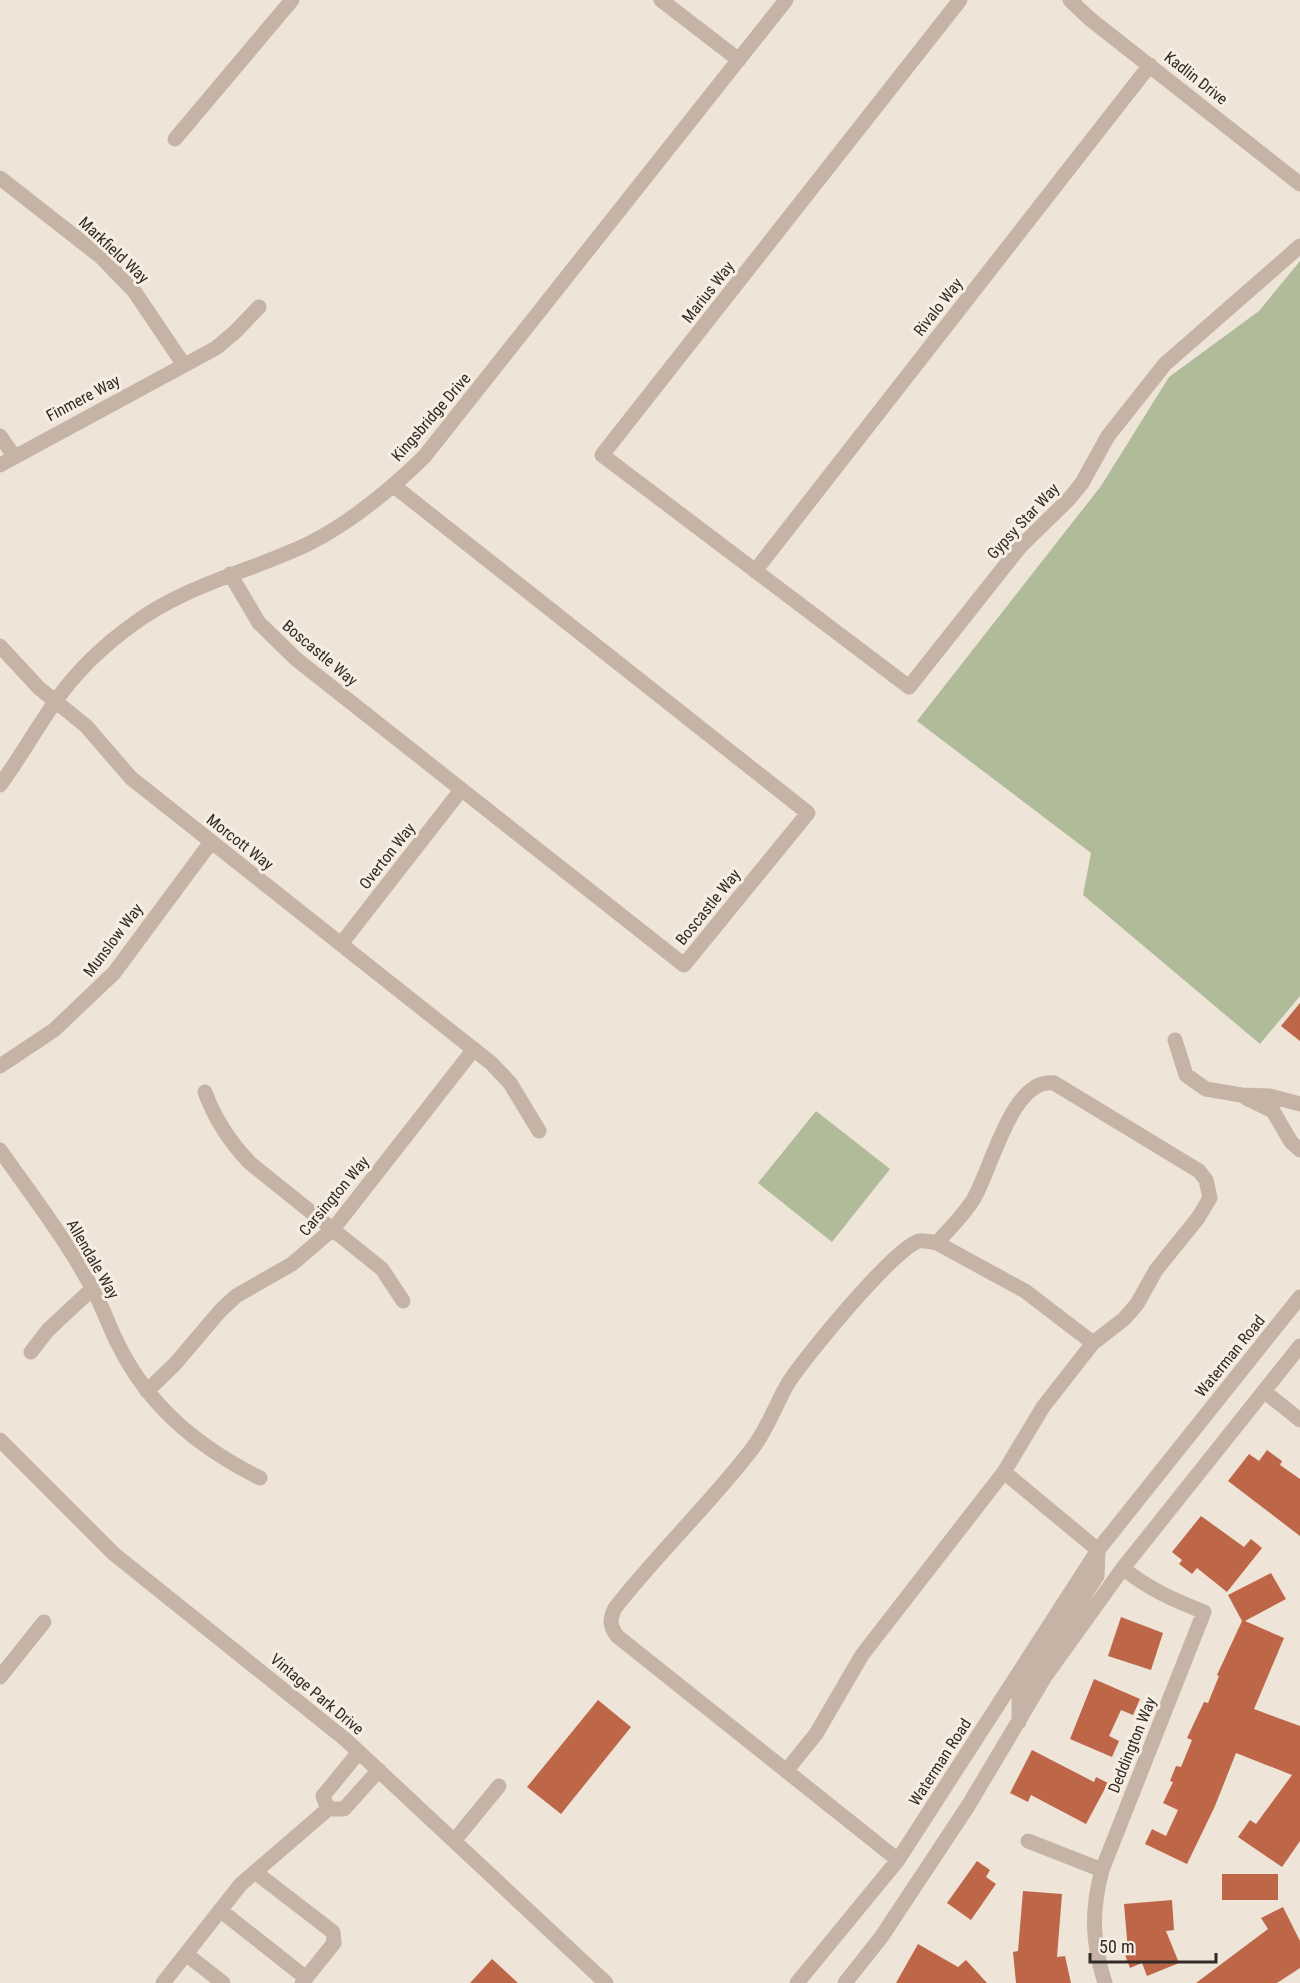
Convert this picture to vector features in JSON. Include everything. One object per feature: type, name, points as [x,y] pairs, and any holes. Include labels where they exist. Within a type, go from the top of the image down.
[{"type":"street","points":[[175,140],[292,0]]},
{"type":"street","points":[[661,0],[739,60]]},
{"type":"street","name":"Marius Way","points":[[755,571],[602,455],[960,0]]},
{"type":"street","name":"Kadlin Drive","points":[[1070,0],[1300,184]]},
{"type":"street","name":"Kingsbridge Drive","points":[[0,785],[56,701],[84,667],[133,624],[165,603],[309,543],[341,526],[394,486],[424,458],[739,60],[778,3]]},
{"type":"street","name":"Rivalo Way","points":[[755,571],[1150,65]]},
{"type":"street","name":"Markfield Way","points":[[0,178],[100,257],[134,291],[184,365]]},
{"type":"street","name":"Gypsy Star Way","points":[[755,571],[909,687],[1020,547],[1069,499],[1114,428],[1165,364],[1300,246]]},
{"type":"street","name":"Finmere Way","points":[[0,465],[229,338],[259,307]]},
{"type":"street","points":[[0,436],[14,456]]},
{"type":"street","name":"Boscastle Way","points":[[230,574],[259,623],[280,645],[684,965],[807,813],[394,486]]},
{"type":"street","name":"Morcott Way","points":[[0,646],[39,688],[86,726],[131,778],[474,1049],[510,1083],[539,1131]]},
{"type":"street","name":"Overton Way","points":[[341,944],[461,790]]},
{"type":"street","name":"Munslow Way","points":[[0,1066],[54,1030],[108,980],[211,842]]},
{"type":"street","points":[[1175,1040],[1186,1075],[1206,1089],[1241,1095],[1270,1096],[1300,1104]]},
{"type":"street","name":"Carsington Way","points":[[147,1391],[175,1364],[219,1311],[236,1296],[292,1264],[334,1228],[474,1049]]},
{"type":"street","points":[[786,1771],[816,1734],[862,1655],[1004,1472],[1043,1407],[1093,1343],[1124,1318],[1137,1304],[1156,1270],[1207,1206],[1209,1189],[1199,1171],[1060,1086],[1048,1083],[1028,1092],[1017,1105],[974,1199],[937,1243]]},
{"type":"street","points":[[205,1092],[218,1122],[233,1145],[250,1163],[334,1228],[382,1269],[404,1301]]},
{"type":"street","points":[[1241,1095],[1273,1111],[1291,1142],[1300,1150]]},
{"type":"street","name":"Allendale Way","points":[[0,1150],[93,1288],[118,1345],[147,1391],[176,1423],[200,1444],[260,1478]]},
{"type":"street","points":[[898,1860],[617,1636],[611,1627],[610,1617],[666,1545],[710,1502],[753,1448],[788,1384],[877,1274],[908,1247],[921,1240],[937,1243],[1025,1291],[1093,1343]]},
{"type":"street","points":[[31,1352],[48,1330],[93,1288]]},
{"type":"street","name":"Waterman Road","points":[[797,1983],[898,1860],[1098,1550],[1300,1297]]},
{"type":"street","points":[[845,1983],[882,1936],[1019,1725],[1046,1676],[1123,1568],[1300,1346]]},
{"type":"street","points":[[1265,1392],[1300,1420]]},
{"type":"street","name":"Vintage Park Drive","points":[[0,1440],[54,1497],[114,1554],[177,1606],[298,1699],[359,1752],[606,1983]]},
{"type":"street","points":[[1004,1472],[1098,1550],[1097,1576],[1019,1697],[1019,1725]]},
{"type":"street","name":"Deddington Way","points":[[1104,1983],[1096,1958],[1093,1915],[1102,1870],[1204,1612],[1141,1584],[1123,1568]]},
{"type":"street","points":[[0,1677],[44,1622]]},
{"type":"street","points":[[328,1809],[323,1796],[359,1752]]},
{"type":"street","points":[[163,1983],[241,1884],[328,1809],[344,1809],[378,1770]]},
{"type":"street","points":[[454,1841],[499,1786]]},
{"type":"street","points":[[1028,1841],[1102,1870]]},
{"type":"street","points":[[220,1910],[304,1980],[334,1943],[333,1932],[255,1872]]},
{"type":"street","points":[[186,1954],[223,1983]]},
{"type":"green space","points":[[1300,261],[1300,996],[1260,1044],[1083,895],[1091,853],[917,721],[1101,486],[1169,377],[1259,311]]},
{"type":"green space","points":[[816,1111],[890,1169],[832,1242],[758,1183]]},
{"type":"building","points":[[1300,1003],[1300,1041],[1281,1026]]},
{"type":"building","points":[[1267,1450],[1282,1461],[1280,1465],[1300,1479],[1300,1536],[1228,1481],[1249,1454],[1259,1461]]},
{"type":"building","points":[[1201,1516],[1244,1547],[1251,1539],[1262,1548],[1227,1592],[1197,1568],[1192,1574],[1179,1564],[1182,1560],[1172,1552]]},
{"type":"building","points":[[1271,1573],[1286,1599],[1245,1621],[1284,1638],[1254,1709],[1300,1726],[1300,1841],[1282,1867],[1238,1837],[1250,1820],[1256,1824],[1292,1775],[1236,1753],[1215,1806],[1187,1864],[1145,1844],[1152,1829],[1166,1836],[1178,1810],[1163,1803],[1173,1782],[1170,1781],[1176,1766],[1181,1767],[1192,1740],[1187,1738],[1204,1702],[1208,1703],[1219,1676],[1217,1675],[1242,1621],[1228,1595]]},
{"type":"building","points":[[1121,1617],[1163,1633],[1151,1670],[1108,1656]]},
{"type":"building","points":[[1094,1679],[1140,1699],[1133,1715],[1121,1710],[1109,1736],[1119,1741],[1112,1757],[1070,1739]]},
{"type":"building","points":[[598,1700],[631,1727],[561,1814],[527,1787]]},
{"type":"building","points":[[1032,1750],[1094,1782],[1096,1777],[1108,1783],[1086,1824],[1031,1795],[1028,1802],[1010,1793]]},
{"type":"building","points":[[977,1861],[990,1870],[986,1877],[996,1884],[971,1920],[947,1903]]},
{"type":"building","points":[[1222,1874],[1278,1874],[1278,1900],[1222,1900]]},
{"type":"building","points":[[1023,1891],[1062,1894],[1057,1957],[1065,1956],[1071,1983],[1016,1983],[1013,1952],[1018,1951]]},
{"type":"building","points":[[1172,1900],[1174,1930],[1166,1931],[1179,1963],[1147,1976],[1142,1963],[1130,1968],[1124,1952],[1128,1951],[1124,1904]]},
{"type":"building","points":[[1283,1907],[1300,1941],[1300,1968],[1277,1983],[1196,1983],[1268,1929],[1261,1918]]},
{"type":"building","points":[[918,1944],[958,1967],[966,1960],[987,1983],[896,1983]]},
{"type":"building","points":[[492,1959],[518,1983],[470,1983]]}]
